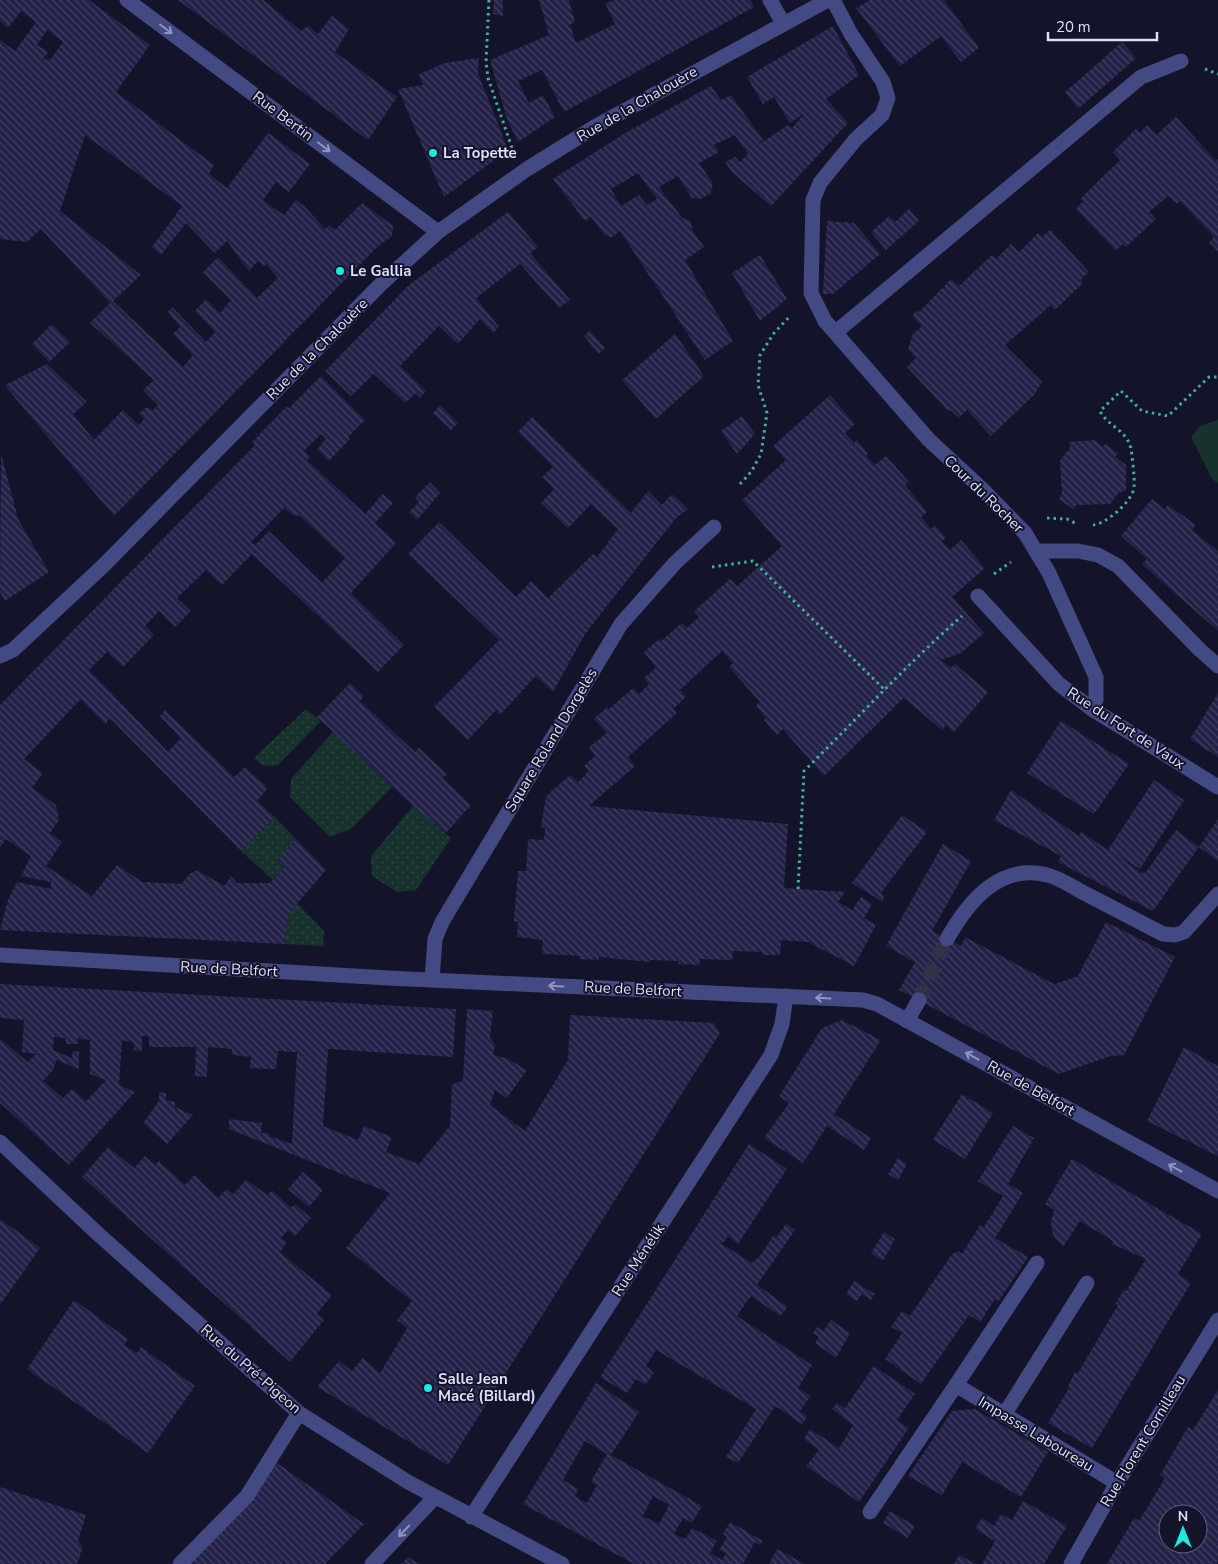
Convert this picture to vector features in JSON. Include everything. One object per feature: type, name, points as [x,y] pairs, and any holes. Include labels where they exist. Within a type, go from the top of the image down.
[{"type":"street","name":"Rue Bertin","points":[[127,0],[438,232]]},
{"type":"street","points":[[770,0],[783,23]]},
{"type":"street","name":"Rue de la Chalouère","points":[[0,656],[13,650],[103,566],[381,284],[438,232],[527,169],[598,125],[828,0]]},
{"type":"street","name":"Cour du Rocher","points":[[833,0],[851,34],[883,82],[888,98],[882,115],[856,139],[837,162],[820,183],[813,200],[811,293],[818,310],[929,440],[1012,518],[1036,551],[1069,615],[1096,677],[1096,700],[1092,708]]},
{"type":"street","points":[[836,332],[1141,77],[1181,61]]},
{"type":"street","name":"Square Roland Dorgelès","points":[[432,980],[436,938],[442,922],[621,624],[675,563],[714,527]]},
{"type":"street","points":[[1036,551],[1078,551],[1098,555],[1118,566],[1218,666]]},
{"type":"street","name":"Rue du Fort de Vaux","points":[[978,596],[1059,684],[1092,708],[1218,787]]},
{"type":"street","points":[[947,939],[962,912],[978,896],[993,883],[1014,874],[1048,875],[1163,934],[1175,935],[1184,932],[1218,894]]},
{"type":"street","name":"Rue de Belfort","points":[[0,956],[432,980],[863,1000],[877,1004],[1218,1192]]},
{"type":"street","name":"Rue Ménélik","points":[[471,1517],[771,1055],[782,1024],[786,996]]},
{"type":"street","points":[[907,1021],[919,1000]]},
{"type":"street","name":"Rue du Pré-Pigeon","points":[[0,1142],[158,1288],[299,1413],[436,1497],[562,1564]]},
{"type":"street","points":[[870,1512],[1037,1263]]},
{"type":"street","points":[[1004,1415],[1087,1283]]},
{"type":"street","name":"Rue Florent Cornilleau","points":[[1070,1564],[1117,1483],[1218,1320]]},
{"type":"street","name":"Impasse Laboureau","points":[[956,1385],[1117,1483]]},
{"type":"street","points":[[180,1564],[247,1496],[299,1413]]},
{"type":"street","points":[[372,1564],[436,1497]]},
{"type":"path","points":[[489,0],[486,62],[488,78],[514,150]]},
{"type":"path","points":[[740,484],[751,472],[761,454],[767,413],[758,385],[760,355],[774,333],[791,315]]},
{"type":"path","points":[[1090,525],[1098,524],[1110,517],[1123,505],[1134,489],[1130,446],[1121,431],[1104,420],[1100,411],[1121,391],[1142,411],[1168,416],[1208,378],[1218,378]]},
{"type":"path","points":[[1053,518],[1067,519],[1081,526]]},
{"type":"path","points":[[705,568],[753,561],[885,690]]},
{"type":"path","points":[[987,579],[1006,564]]},
{"type":"path","points":[[798,889],[804,772],[919,653],[966,612]]},
{"type":"green space","points":[[1218,420],[1218,483],[1212,479],[1191,437],[1200,426]]},
{"type":"green space","points":[[306,709],[321,721],[278,765],[263,766],[254,758]]},
{"type":"green space","points":[[333,732],[392,787],[351,829],[330,837],[290,797],[291,779]]},
{"type":"green space","points":[[413,806],[451,838],[416,890],[397,892],[372,876],[371,856]]},
{"type":"green space","points":[[275,817],[296,839],[277,860],[284,867],[273,880],[241,851]]},
{"type":"green space","points":[[297,903],[324,931],[323,946],[285,944],[289,913]]},
{"type":"building","points":[[0,0],[89,0],[150,45],[116,92],[214,165],[209,174],[227,188],[268,133],[310,164],[289,192],[276,182],[263,200],[271,206],[284,215],[296,200],[325,229],[329,225],[335,230],[362,203],[393,226],[392,236],[378,246],[114,516],[6,387],[7,384],[47,364],[87,402],[73,414],[94,440],[123,410],[139,425],[144,419],[139,413],[147,407],[153,410],[158,405],[143,390],[154,380],[90,323],[110,303],[41,229],[27,242],[0,239],[0,40],[15,51],[36,22],[21,11],[8,28],[0,21]],"holes":[[[47,30],[63,42],[50,60],[43,59],[48,52],[37,45]],[[85,135],[182,206],[152,247],[161,255],[186,223],[215,253],[227,241],[249,271],[258,261],[264,266],[266,264],[278,278],[257,298],[218,257],[203,272],[231,300],[220,313],[206,299],[195,311],[215,332],[206,342],[172,307],[168,312],[180,327],[173,334],[193,355],[183,367],[113,301],[141,275],[60,211]]]},
{"type":"building","points":[[178,0],[263,0],[301,31],[308,26],[318,34],[332,16],[349,29],[335,52],[397,97],[368,140]]},
{"type":"building","points":[[494,0],[503,0],[503,16],[493,14]]},
{"type":"building","points":[[539,0],[569,0],[575,22],[570,25],[576,43],[615,24],[605,3],[616,0],[750,0],[754,7],[564,112],[542,70],[518,81],[529,103],[543,95],[555,117],[518,142],[507,119],[490,60],[549,35]]},
{"type":"building","points":[[870,0],[944,0],[979,48],[961,62],[941,36],[900,66],[856,8]]},
{"type":"building","points":[[833,26],[859,75],[826,99],[848,123],[771,206],[731,171],[725,162],[735,157],[740,162],[748,154],[735,135],[714,145],[719,152],[699,163],[713,183],[711,193],[701,199],[692,198],[678,176],[659,187],[682,218],[691,221],[692,230],[704,247],[685,260],[733,341],[705,360],[620,231],[612,237],[605,236],[591,217],[585,221],[553,179],[627,132],[711,86],[721,100],[731,95],[763,140],[755,147],[788,125],[792,128],[804,114],[790,123],[774,97],[763,104],[747,77]],"holes":[[[638,173],[657,199],[647,205],[639,195],[621,206],[611,189]]]},
{"type":"building","points":[[1122,42],[1136,58],[1078,109],[1065,92]]},
{"type":"building","points":[[479,58],[478,73],[508,150],[444,197],[398,89],[423,85],[419,74],[445,63]]},
{"type":"building","points":[[1176,117],[1216,161],[1218,159],[1218,252],[1209,242],[1214,237],[1180,201],[1177,204],[1168,196],[1149,212],[1156,219],[1126,247],[1123,244],[1116,251],[1076,209],[1083,201],[1081,198],[1120,160],[1113,152],[1136,129],[1140,133],[1147,125],[1156,135]]},
{"type":"building","points":[[909,209],[919,221],[886,250],[871,232],[889,216],[895,222]]},
{"type":"building","points":[[508,212],[538,247],[530,253],[570,300],[559,308],[520,264],[476,298],[499,327],[493,333],[480,319],[458,344],[439,326],[400,366],[426,391],[420,398],[416,393],[405,403],[374,374],[351,396],[325,371],[409,285]]},
{"type":"building","points":[[827,221],[854,223],[880,254],[833,294],[823,294]]},
{"type":"building","points":[[1050,230],[1089,272],[1081,279],[1083,283],[1055,310],[1051,305],[1005,345],[1042,382],[1035,394],[991,436],[967,410],[959,418],[950,410],[948,411],[907,367],[916,358],[908,349],[913,334],[922,326],[912,315],[917,311],[919,312],[951,279],[959,286],[992,255],[996,259],[1011,244],[1019,252],[1038,233],[1042,237]]},
{"type":"building","points":[[760,255],[787,299],[760,321],[732,273]]},
{"type":"building","points":[[52,324],[70,342],[49,362],[32,344]]},
{"type":"building","points":[[590,331],[605,348],[599,354],[584,336]]},
{"type":"building","points":[[675,334],[704,376],[656,419],[622,380]]},
{"type":"building","points":[[321,376],[365,420],[348,437],[350,439],[329,461],[317,449],[326,439],[321,434],[304,451],[310,457],[307,460],[365,514],[383,494],[393,503],[375,523],[396,543],[351,593],[404,645],[378,672],[252,554],[222,585],[206,570],[177,598],[191,611],[175,627],[159,611],[145,626],[154,635],[123,667],[107,652],[89,670],[168,752],[181,738],[160,716],[165,710],[234,777],[245,767],[268,788],[257,801],[275,817],[241,851],[110,718],[105,724],[81,699],[24,759],[43,773],[32,788],[56,805],[59,820],[50,833],[62,842],[46,866],[92,896],[117,865],[142,882],[182,884],[189,874],[197,870],[224,886],[231,876],[237,883],[270,883],[284,867],[277,860],[296,839],[326,870],[289,913],[285,944],[0,930],[8,900],[17,882],[51,889],[51,882],[21,876],[31,856],[6,839],[0,848],[0,705],[255,445],[252,442],[286,407],[289,408]],"holes":[[[284,508],[293,515],[300,516],[345,558],[322,583],[269,531],[255,545],[251,542]]]},
{"type":"building","points":[[830,395],[855,424],[845,433],[854,443],[857,440],[868,454],[866,456],[875,465],[886,456],[909,482],[905,485],[927,512],[921,517],[931,529],[935,525],[946,538],[942,541],[950,550],[961,540],[985,568],[952,597],[984,633],[961,653],[941,660],[951,668],[955,664],[988,692],[954,732],[946,725],[942,730],[904,698],[824,776],[783,729],[777,735],[764,720],[766,718],[756,706],[760,702],[729,667],[733,663],[722,651],[680,690],[686,697],[673,709],[677,713],[628,757],[635,766],[589,806],[788,824],[784,888],[845,892],[838,902],[852,910],[861,897],[872,904],[864,918],[876,925],[854,966],[808,942],[781,940],[780,955],[733,951],[732,960],[700,959],[699,965],[678,964],[678,961],[650,960],[650,962],[599,957],[599,960],[580,959],[580,956],[542,954],[543,940],[517,937],[518,922],[514,921],[518,871],[526,871],[528,839],[544,840],[545,828],[541,827],[546,796],[570,775],[578,782],[589,771],[584,766],[595,756],[589,747],[607,733],[594,719],[607,707],[609,709],[633,688],[639,694],[649,684],[644,678],[656,668],[644,652],[659,639],[661,641],[682,623],[687,628],[699,617],[694,611],[730,579],[737,586],[782,546],[742,500],[786,460],[773,446]]},
{"type":"building","points":[[440,405],[458,423],[451,430],[433,413]]},
{"type":"building","points":[[742,416],[755,434],[737,454],[721,431]]},
{"type":"building","points":[[532,417],[631,513],[648,491],[662,505],[672,494],[688,509],[676,518],[585,634],[553,692],[536,676],[500,715],[496,710],[468,740],[434,707],[499,640],[408,554],[439,522],[516,597],[531,581],[548,598],[593,554],[597,557],[618,529],[591,504],[568,528],[541,503],[554,489],[542,477],[553,467],[518,432]]},
{"type":"building","points":[[1095,440],[1102,447],[1106,444],[1118,454],[1115,457],[1126,465],[1126,491],[1119,492],[1110,504],[1076,505],[1073,509],[1059,499],[1062,494],[1060,460],[1070,448],[1069,442]]},
{"type":"building","points":[[1,453],[18,519],[49,572],[5,601],[0,592]]},
{"type":"building","points":[[430,482],[440,493],[417,520],[409,512],[419,502],[415,497]]},
{"type":"building","points":[[1152,499],[1164,509],[1168,505],[1196,525],[1192,530],[1218,551],[1218,631],[1142,564],[1147,559],[1121,536]]},
{"type":"building","points":[[350,683],[364,696],[360,701],[415,752],[419,748],[447,774],[443,778],[471,805],[446,833],[413,806],[317,717]]},
{"type":"building","points":[[1218,693],[1218,757],[1190,739]]},
{"type":"building","points":[[1061,721],[1129,764],[1094,814],[1027,773]]},
{"type":"building","points":[[1154,780],[1184,800],[1140,869],[1115,854],[1142,873],[1146,872],[1176,830],[1199,847],[1153,911],[1058,862],[1061,856],[994,820],[1011,790],[1079,836],[1081,832],[1108,850]]},
{"type":"building","points":[[902,815],[927,832],[881,893],[884,896],[883,902],[852,883]]},
{"type":"building","points":[[1218,819],[1218,861],[1199,847]]},
{"type":"building","points":[[943,844],[971,861],[932,931],[961,946],[965,937],[1054,984],[1052,989],[1055,984],[1078,976],[1106,922],[1175,957],[1124,1055],[1111,1056],[1059,1074],[899,990],[915,962],[886,946]]},
{"type":"building","points":[[0,984],[456,1009],[453,1057],[328,1049],[323,1126],[358,1140],[364,1126],[392,1137],[386,1152],[419,1164],[450,1126],[452,1084],[463,1081],[467,1009],[493,1011],[490,1038],[495,1044],[493,1055],[506,1058],[527,1070],[507,1098],[495,1090],[490,1105],[525,1131],[568,1060],[570,1015],[714,1023],[720,1033],[448,1465],[317,1387],[339,1361],[352,1371],[363,1358],[380,1373],[407,1328],[397,1320],[412,1301],[346,1248],[390,1193],[229,1129],[229,1119],[262,1123],[261,1133],[268,1133],[269,1136],[292,1144],[297,1052],[278,1051],[276,1069],[250,1068],[251,1057],[232,1055],[232,1049],[208,1047],[207,1077],[195,1076],[196,1047],[149,1047],[149,1036],[142,1036],[142,1051],[134,1050],[134,1043],[122,1040],[119,1085],[135,1092],[69,1165],[0,1103],[0,1039],[28,1062],[36,1054],[22,1052],[24,1020],[0,1018]],"holes":[[[54,1037],[65,1038],[67,1044],[79,1044],[78,1038],[90,1040],[90,1074],[106,1080],[86,1101],[72,1089],[63,1098],[43,1081],[53,1070],[56,1060],[79,1069],[79,1052],[73,1051],[72,1058],[53,1050]]]},
{"type":"building","points":[[842,1020],[881,1040],[834,1114],[871,1138],[864,1150],[827,1126],[803,1163],[764,1138],[789,1103],[779,1096],[822,1028]]},
{"type":"building","points":[[1184,1047],[1218,1066],[1218,1156],[1147,1121]]},
{"type":"building","points":[[159,1092],[166,1093],[166,1100],[175,1102],[175,1107],[193,1115],[167,1144],[143,1123],[159,1101]]},
{"type":"building","points":[[962,1094],[993,1113],[965,1159],[933,1140]]},
{"type":"building","points":[[1013,1126],[1034,1138],[1008,1184],[1023,1193],[995,1238],[1028,1257],[998,1302],[995,1299],[980,1322],[969,1315],[921,1384],[885,1359],[902,1333],[891,1327],[902,1311],[910,1316],[952,1254],[958,1251],[962,1254],[980,1225],[984,1227],[1003,1196],[978,1181]]},
{"type":"building","points":[[749,1144],[787,1169],[738,1244],[728,1236],[722,1244],[752,1263],[760,1256],[773,1236],[776,1238],[786,1224],[795,1230],[757,1285],[788,1307],[780,1316],[751,1296],[737,1316],[812,1365],[798,1388],[811,1396],[800,1411],[807,1417],[802,1424],[775,1406],[738,1463],[726,1457],[756,1409],[656,1350],[646,1366],[654,1373],[645,1385],[636,1379],[627,1393],[600,1377]]},
{"type":"building","points":[[108,1147],[134,1168],[145,1156],[155,1165],[159,1161],[185,1185],[194,1175],[218,1198],[227,1189],[233,1194],[246,1180],[268,1195],[272,1190],[291,1208],[295,1204],[311,1218],[295,1236],[288,1230],[281,1238],[287,1242],[280,1252],[332,1295],[317,1314],[324,1320],[290,1362],[82,1177]]},
{"type":"building","points":[[898,1158],[907,1164],[898,1180],[888,1174]]},
{"type":"building","points":[[1072,1159],[1202,1234],[1178,1274],[1191,1283],[1092,1448],[1048,1423],[1069,1388],[1068,1386],[1075,1372],[1078,1373],[1118,1305],[1115,1304],[1124,1290],[1126,1291],[1146,1259],[1112,1244],[1113,1241],[1080,1221],[1063,1247],[1053,1236],[1051,1222],[1054,1210],[1045,1204]]},
{"type":"building","points":[[303,1172],[323,1190],[309,1207],[288,1189]]},
{"type":"building","points":[[0,1219],[40,1248],[0,1305]]},
{"type":"building","points":[[884,1232],[895,1239],[883,1261],[871,1253]]},
{"type":"building","points":[[854,1281],[875,1294],[871,1300],[862,1294],[857,1301],[846,1294]]},
{"type":"building","points":[[74,1300],[128,1339],[124,1345],[137,1353],[141,1347],[195,1386],[148,1453],[27,1369]]},
{"type":"building","points":[[831,1320],[850,1333],[836,1358],[815,1343],[819,1337],[813,1333],[817,1327],[823,1331]]},
{"type":"building","points":[[874,1366],[915,1394],[897,1420],[909,1428],[859,1502],[806,1466],[819,1450],[804,1439],[810,1429],[839,1448],[853,1425],[832,1409],[837,1403],[845,1408]]},
{"type":"building","points":[[596,1383],[639,1412],[611,1455],[702,1506],[692,1523],[683,1518],[674,1534],[685,1539],[692,1528],[717,1541],[710,1553],[722,1560],[726,1553],[719,1550],[727,1537],[723,1534],[730,1522],[763,1541],[760,1545],[755,1542],[743,1564],[634,1564],[523,1504]],"holes":[[[585,1441],[607,1454],[591,1481],[597,1485],[587,1503],[575,1496],[578,1489],[563,1480]],[[653,1496],[669,1505],[659,1524],[643,1516]]]},
{"type":"building","points":[[1218,1390],[1218,1560],[1216,1564],[1107,1564],[1134,1518],[1139,1521],[1165,1478],[1160,1475],[1188,1427],[1193,1430]]},
{"type":"building","points":[[975,1409],[1048,1452],[1021,1497],[962,1462],[942,1495],[908,1476],[952,1411]]},
{"type":"building","points":[[277,1463],[364,1524],[325,1564],[190,1564]]},
{"type":"building","points":[[0,1487],[86,1515],[78,1541],[83,1547],[77,1564],[0,1564]]},
{"type":"building","points":[[1023,1501],[1067,1526],[1044,1564],[982,1564],[995,1541],[975,1529],[982,1518],[994,1526],[1001,1514],[1012,1520]]},
{"type":"building","points":[[890,1511],[915,1526],[908,1538],[883,1523]]},
{"type":"building","points":[[777,1549],[801,1562],[805,1564],[769,1564]]},
{"type":"building","points":[[959,1555],[976,1564],[954,1564]]},
{"type":"building","points":[[408,1557],[419,1564],[401,1564]]},
{"type":"tunnel","points":[[919,1000],[947,939]]},
{"type":"place","name":"La Topette","points":[[433,153]]},
{"type":"place","name":"Le Gallia","points":[[340,271]]},
{"type":"place","name":"Salle Jean Macé (Billard)","points":[[428,1388]]}]
